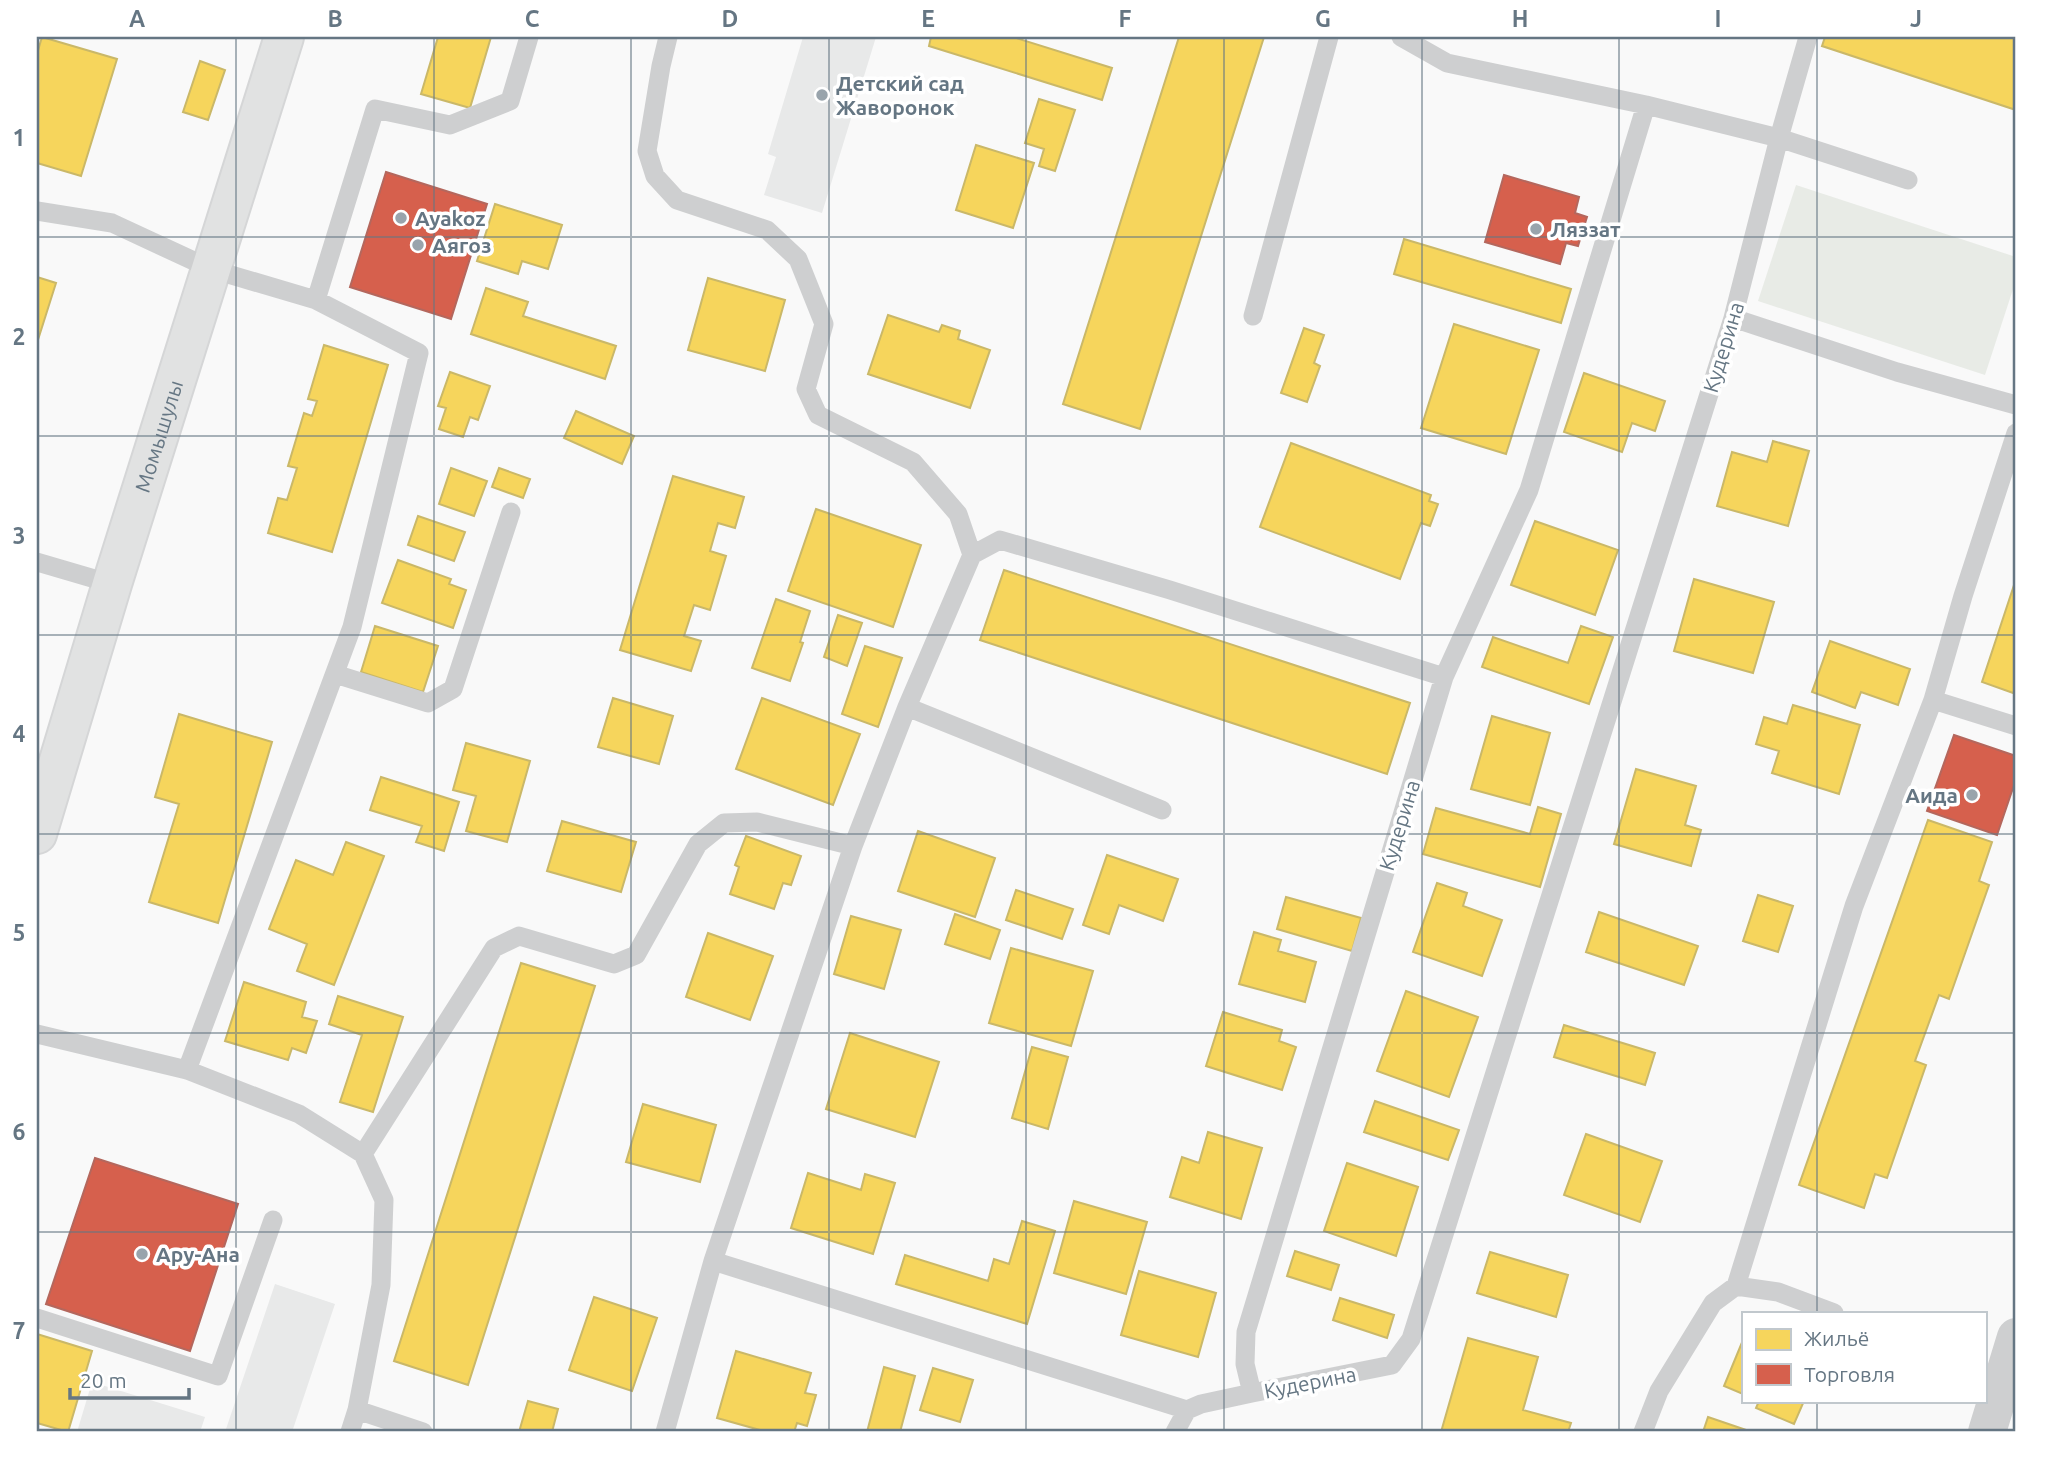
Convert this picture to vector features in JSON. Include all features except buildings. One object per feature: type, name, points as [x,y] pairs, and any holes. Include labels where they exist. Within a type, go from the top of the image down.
[{"type":"main road","name":"Момышулы","points":[[37,834],[112,584],[284,37]]},
{"type":"street","points":[[1987,1432],[1994,1375],[2016,1338]]},
{"type":"lane","points":[[316,300],[375,109],[450,125],[510,101],[529,37]]},
{"type":"lane","points":[[668,37],[647,151],[655,176],[677,200],[767,230],[798,259],[824,324],[806,389],[818,415],[913,462],[958,514],[972,555]]},
{"type":"lane","points":[[1252,316],[1329,37]]},
{"type":"lane","points":[[1401,37],[1447,63],[1646,105],[1779,138],[1908,180]]},
{"type":"lane","name":"Кудерина","points":[[1646,105],[1529,489],[1444,677],[1246,1332],[1245,1364],[1252,1393],[1392,1365],[1411,1339],[1733,318],[1808,37]]},
{"type":"lane","points":[[37,211],[112,223],[211,268],[316,300],[419,353],[352,627],[187,1070]]},
{"type":"lane","points":[[1733,318],[1897,372],[2016,405]]},
{"type":"lane","points":[[1643,1432],[1659,1391],[1713,1304],[1736,1286],[1854,906],[1933,700],[1963,596],[2016,433]]},
{"type":"lane","points":[[335,674],[428,703],[453,688],[511,512]]},
{"type":"lane","points":[[666,1432],[713,1261],[853,846],[907,707],[972,555],[1000,540],[1170,590],[1444,677]]},
{"type":"lane","points":[[37,562],[112,584]]},
{"type":"lane","points":[[1933,700],[2016,726]]},
{"type":"lane","points":[[907,707],[1162,810]]},
{"type":"lane","points":[[363,1154],[494,948],[519,936],[614,964],[636,955],[698,844],[724,823],[757,822],[853,846]]},
{"type":"lane","points":[[37,1034],[187,1070],[299,1114],[363,1154],[384,1200],[381,1285],[357,1410],[350,1432]]},
{"type":"lane","points":[[37,1318],[218,1376],[273,1220]]},
{"type":"lane","points":[[713,1261],[1187,1410]]},
{"type":"lane","points":[[1736,1286],[1778,1292],[1831,1312]]},
{"type":"lane","points":[[1175,1432],[1187,1410],[1200,1404],[1252,1393]]},
{"type":"lane","points":[[357,1410],[423,1432]]},
{"type":"shaded area","name":"Детский сад Жаворонок","points":[[803,37],[876,37],[822,213],[764,195],[776,157],[768,154]]},
{"type":"shaded area","points":[[1796,185],[2016,257],[2016,280],[1985,375],[1758,301]]},
{"type":"shaded area","points":[[275,1284],[335,1304],[292,1432],[225,1432]]},
{"type":"shaded area","points":[[92,1382],[205,1417],[200,1432],[77,1432]]},
{"type":"place","name":"Детский сад Жаворонок","points":[[822,95]]},
{"type":"place","name":"Ayakoz","points":[[401,218]]},
{"type":"place","name":"Ляззат","points":[[1536,229]]},
{"type":"place","name":"Аягоз","points":[[418,245]]},
{"type":"place","name":"Аида","points":[[1972,795]]},
{"type":"place","name":"Ару-Ана","points":[[142,1254]]}]
